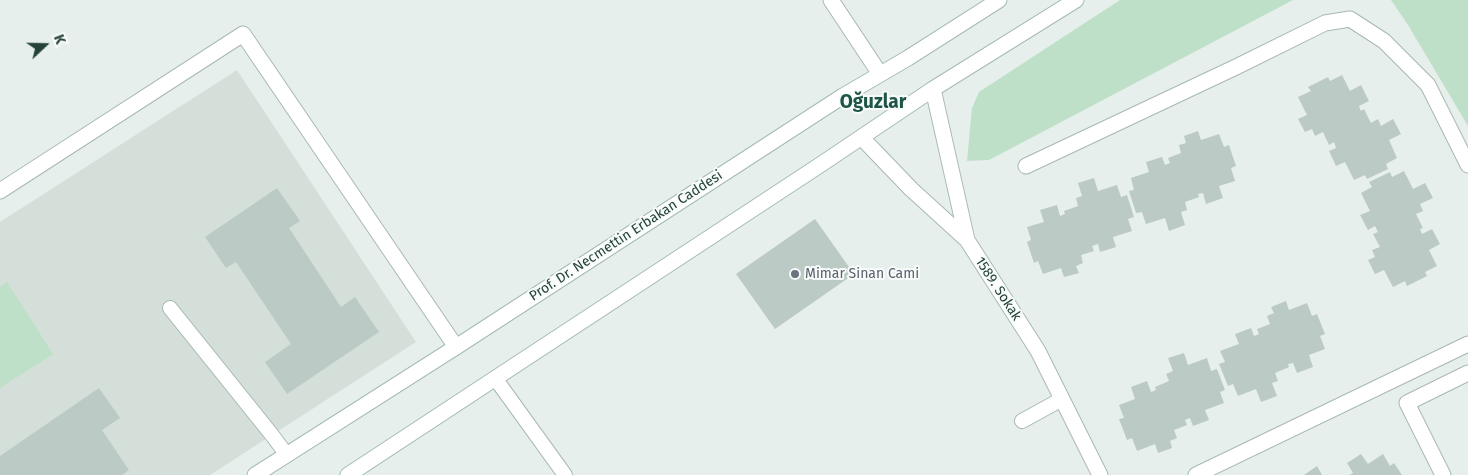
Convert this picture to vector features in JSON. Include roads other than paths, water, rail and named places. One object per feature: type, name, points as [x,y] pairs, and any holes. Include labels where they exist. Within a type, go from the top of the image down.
[{"type":"street","points":[[831,0],[880,74]]},
{"type":"street","name":"Prof. Dr. Necmettin Erbakan Caddesi","points":[[255,475],[843,96],[908,58],[999,0]]},
{"type":"street","points":[[348,475],[862,138],[933,89],[1076,0]]},
{"type":"street","points":[[1026,166],[1324,23],[1350,19],[1384,41],[1428,85],[1468,165]]},
{"type":"street","points":[[0,190],[243,34],[456,347]]},
{"type":"street","name":"1589. Sokak","points":[[933,89],[967,240],[1038,351],[1100,475]]},
{"type":"street","points":[[862,138],[911,189],[967,240]]},
{"type":"street","points":[[1196,475],[1468,344]]},
{"type":"street","points":[[1443,475],[1407,402],[1468,373]]},
{"type":"lane","points":[[170,308],[287,455]]},
{"type":"lane","points":[[495,378],[565,475]]},
{"type":"lane","points":[[1022,421],[1062,399]]},
{"type":"place","name":"Mimar Sinan Cami","points":[[795,274]]},
{"type":"district","name":"Oğuzlar","points":[[873,103]]}]
